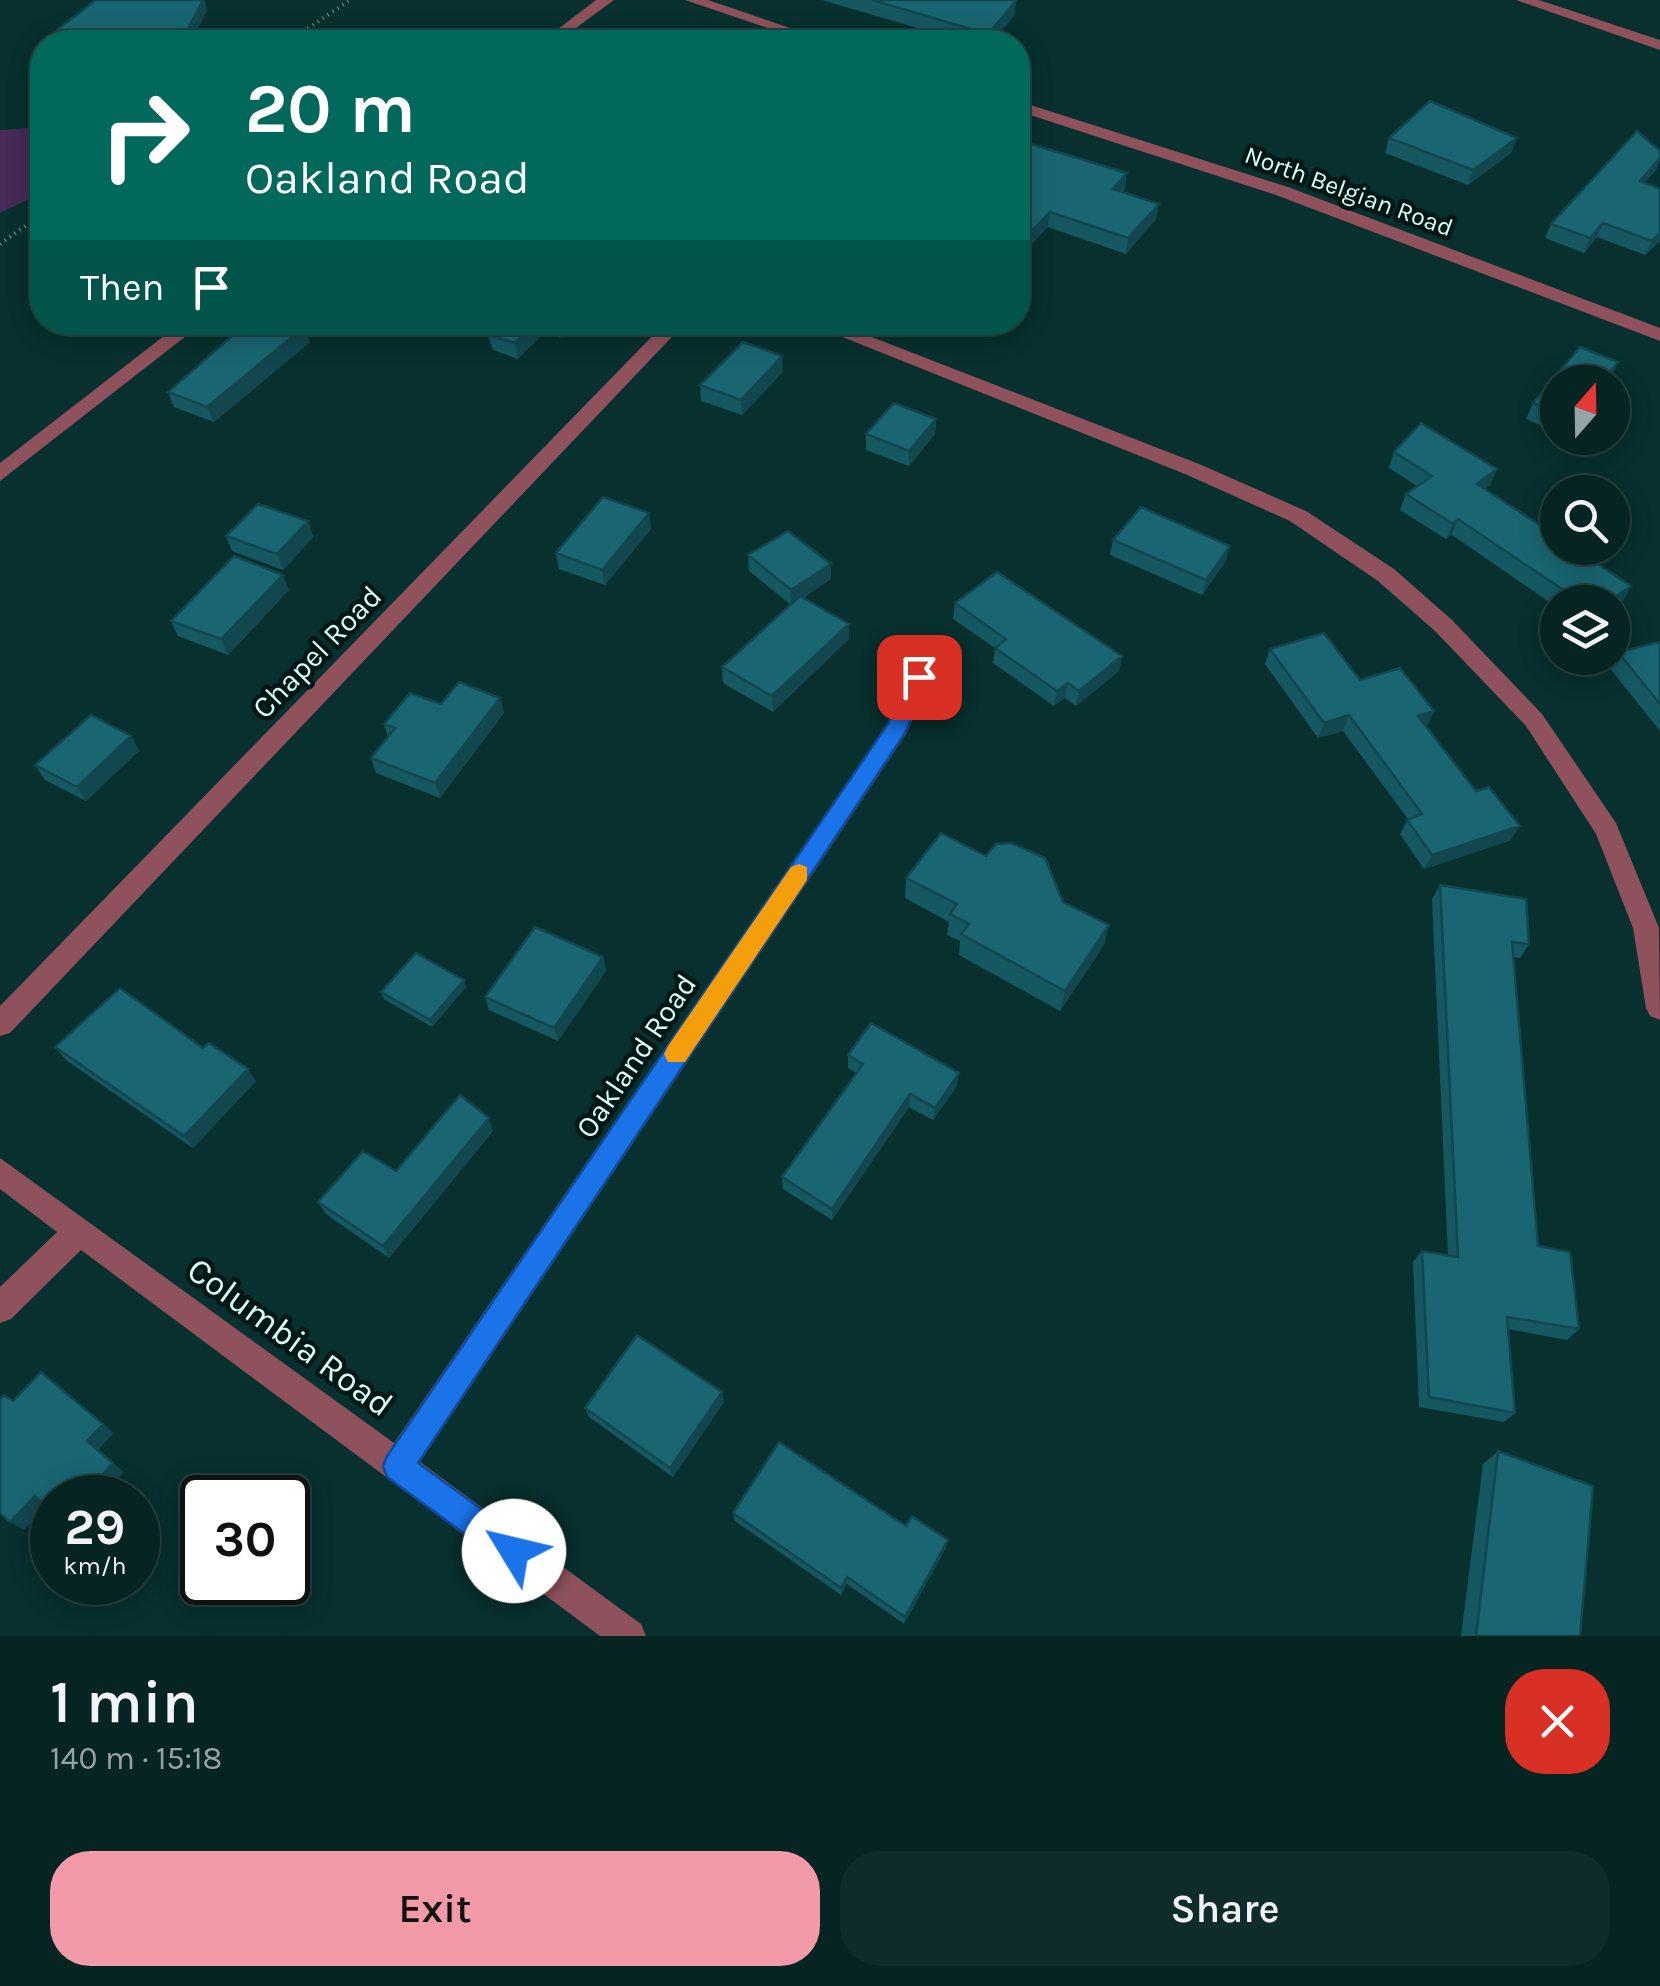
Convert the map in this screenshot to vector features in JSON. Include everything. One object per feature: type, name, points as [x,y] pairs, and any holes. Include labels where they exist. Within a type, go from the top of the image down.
[{"type":"street","points":[[565,30],[606,0]]},
{"type":"street","points":[[693,0],[786,30]]},
{"type":"street","points":[[1524,0],[1660,46]]},
{"type":"street","name":"North Belgian Road","points":[[1030,110],[1282,191],[1660,335]]},
{"type":"street","points":[[0,474],[178,335]]},
{"type":"street","name":"Chapel Road","points":[[0,1024],[664,335]]},
{"type":"street","points":[[847,335],[1298,516],[1386,575],[1444,626],[1534,720],[1608,830],[1646,928],[1660,1008]]},
{"type":"street","name":"Oakland Road","points":[[398,1466],[898,728],[919,677]]},
{"type":"street","name":"Columbia Road","points":[[0,1172],[629,1636]]},
{"type":"street","points":[[0,1308],[79,1230]]},
{"type":"path","points":[[306,30],[350,0]]},
{"type":"path","points":[[0,244],[30,223]]},
{"type":"shaded area","points":[[30,128],[30,199],[0,213],[0,130]]},
{"type":"building","points":[[96,0],[203,0],[187,30],[58,29]]},
{"type":"building","points":[[872,0],[1016,1],[991,30],[974,30]]},
{"type":"building","points":[[1430,101],[1517,138],[1473,170],[1389,138]]},
{"type":"building","points":[[1637,131],[1660,151],[1660,158],[1640,181],[1660,189],[1660,233],[1652,241],[1603,223],[1590,238],[1551,224]]},
{"type":"building","points":[[1030,144],[1127,173],[1113,189],[1159,204],[1128,238],[1050,212],[1030,233]]},
{"type":"building","points":[[233,335],[294,335],[207,407],[168,392]]},
{"type":"building","points":[[489,335],[523,335],[515,343]]},
{"type":"building","points":[[743,342],[782,356],[741,400],[700,385]]},
{"type":"building","points":[[1580,347],[1618,362],[1616,365],[1565,365]]},
{"type":"building","points":[[894,403],[936,419],[909,451],[866,434]]},
{"type":"building","points":[[1421,423],[1497,469],[1477,484],[1540,525],[1540,565],[1600,565],[1630,585],[1556,585],[1458,519],[1453,524],[1406,494],[1432,476],[1394,452]]},
{"type":"building","points":[[603,497],[649,513],[602,570],[556,553]]},
{"type":"building","points":[[258,504],[308,521],[277,554],[226,536]]},
{"type":"building","points":[[1141,507],[1230,546],[1206,580],[1113,540]]},
{"type":"building","points":[[788,531],[831,564],[791,590],[748,555]]},
{"type":"building","points":[[234,556],[283,575],[221,639],[171,621]]},
{"type":"building","points":[[997,572],[1122,656],[1079,691],[1068,683],[1057,691],[995,648],[1006,639],[955,603]]},
{"type":"building","points":[[800,596],[849,624],[772,696],[722,667]]},
{"type":"building","points":[[1324,633],[1360,680],[1400,668],[1434,711],[1418,716],[1476,791],[1489,787],[1520,826],[1432,855],[1407,820],[1422,814],[1349,715],[1324,723],[1270,649]]},
{"type":"building","points":[[1660,642],[1660,704],[1630,667],[1630,649]]},
{"type":"building","points":[[459,682],[500,698],[435,783],[371,758],[395,728],[384,724],[410,693],[441,704]]},
{"type":"building","points":[[91,715],[131,736],[77,787],[35,765]]},
{"type":"building","points":[[941,833],[986,856],[996,844],[1011,843],[1045,858],[1063,902],[1109,925],[1065,991],[961,934],[969,924],[950,914],[957,904],[906,878]]},
{"type":"building","points":[[1440,885],[1526,899],[1529,944],[1512,942],[1538,1246],[1570,1252],[1579,1329],[1507,1317],[1515,1413],[1429,1397],[1422,1251],[1458,1257]]},
{"type":"building","points":[[535,927],[603,957],[554,1028],[485,997]]},
{"type":"building","points":[[416,953],[464,980],[430,1020],[381,992]]},
{"type":"building","points":[[120,988],[203,1048],[209,1043],[248,1069],[184,1136],[55,1047]]},
{"type":"building","points":[[871,1023],[959,1073],[935,1108],[910,1094],[832,1209],[782,1177],[863,1064],[848,1055]]},
{"type":"building","points":[[460,1095],[489,1118],[383,1246],[318,1202],[363,1151],[396,1171]]},
{"type":"building","points":[[637,1335],[722,1392],[670,1468],[585,1408]]},
{"type":"building","points":[[41,1372],[103,1424],[87,1441],[113,1463],[102,1475],[30,1475],[30,1501],[10,1522],[0,1513],[0,1399],[4,1395],[13,1401]]},
{"type":"building","points":[[779,1442],[906,1526],[912,1516],[948,1540],[905,1617],[847,1577],[841,1588],[733,1513]]},
{"type":"building","points":[[1498,1451],[1593,1486],[1580,1636],[1476,1636]]},
{"type":"slow traffic","points":[[676,1054],[799,874]]},
{"type":"route","points":[[514,1551],[398,1466],[898,728],[919,677]]}]
